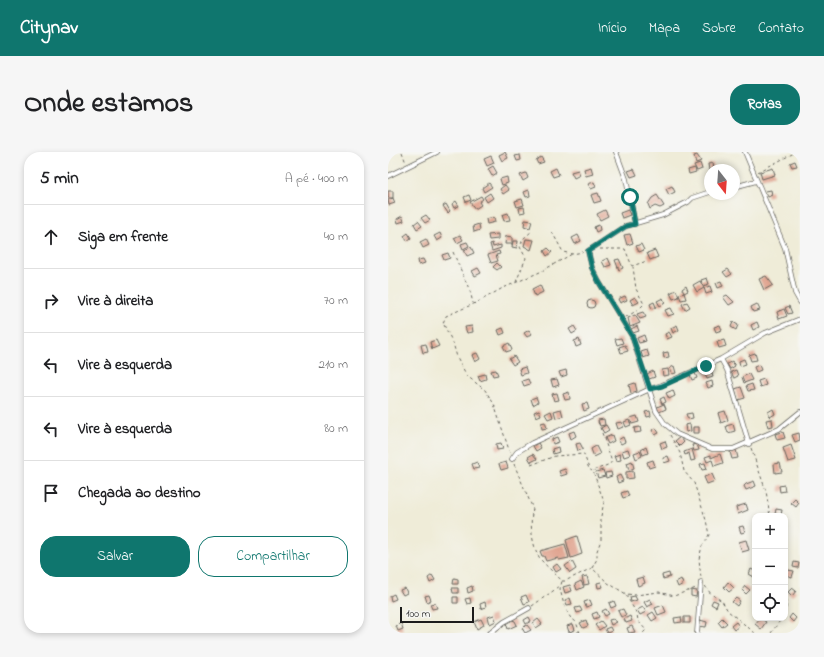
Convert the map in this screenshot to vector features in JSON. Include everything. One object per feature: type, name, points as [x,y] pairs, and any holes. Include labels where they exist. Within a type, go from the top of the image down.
[{"type":"street","points":[[388,176],[437,152]]},
{"type":"street","points":[[616,152],[626,179],[635,224]]},
{"type":"street","points":[[745,152],[782,240],[795,293],[800,302]]},
{"type":"street","points":[[740,185],[756,181]]},
{"type":"street","points":[[704,194],[692,198],[688,202],[663,215],[626,226],[588,251],[592,268],[632,336],[656,411],[665,424],[677,434],[712,449],[733,449],[749,444],[779,429],[800,412]]},
{"type":"street","points":[[512,459],[517,452],[532,443],[650,389],[662,386],[721,359],[765,333],[800,319]]},
{"type":"street","points":[[721,359],[727,370],[749,444]]},
{"type":"street","points":[[697,633],[701,582]]},
{"type":"street","points":[[490,633],[504,622],[529,608]]},
{"type":"path","points":[[402,152],[408,166]]},
{"type":"path","points":[[754,174],[796,152]]},
{"type":"path","points":[[516,282],[526,258],[520,247],[523,239],[532,231]]},
{"type":"path","points":[[552,232],[563,252],[572,254]]},
{"type":"path","points":[[597,249],[625,249],[632,266],[636,289],[644,304],[633,313],[626,316],[624,321]]},
{"type":"path","points":[[562,580],[553,570],[542,562],[537,552],[531,516],[533,509],[512,459],[494,404],[485,390],[466,376],[443,323],[446,316],[540,272],[572,254],[588,251]]},
{"type":"path","points":[[453,252],[470,291],[473,304]]},
{"type":"path","points":[[632,266],[647,261]]},
{"type":"path","points":[[593,472],[606,466],[612,461],[597,418],[600,412]]},
{"type":"path","points":[[665,424],[680,453],[684,471],[694,483],[706,520],[708,535],[702,546],[699,559],[701,582],[711,594],[722,601],[728,611],[755,633]]},
{"type":"path","points":[[749,444],[766,491],[770,513]]},
{"type":"path","points":[[531,465],[555,456],[584,454],[589,469],[593,472],[604,502],[601,516],[601,540],[598,547],[597,559],[592,568],[564,581],[562,580]]},
{"type":"path","points":[[592,568],[608,583],[626,594],[636,595],[659,592],[674,596],[692,588],[700,588]]},
{"type":"path","points":[[562,580],[561,585],[564,605],[580,632],[571,633]]},
{"type":"path","points":[[529,608],[561,585]]},
{"type":"path","points":[[626,594],[638,621],[646,630],[643,633]]},
{"type":"path","points":[[771,633],[780,621]]},
{"type":"building","points":[[505,152],[508,158],[502,161],[499,155]]},
{"type":"building","points":[[520,155],[521,160],[517,161],[515,156]]},
{"type":"building","points":[[697,155],[701,161],[696,163],[694,156]]},
{"type":"building","points":[[491,156],[494,163],[487,166],[484,159]]},
{"type":"building","points":[[541,157],[544,162],[538,164],[536,160]]},
{"type":"building","points":[[795,161],[797,166],[792,167],[790,163]]},
{"type":"building","points":[[700,163],[702,169],[697,171],[694,165]]},
{"type":"building","points":[[493,166],[497,173],[492,176],[488,169]]},
{"type":"building","points":[[591,167],[593,174],[586,176],[584,169]]},
{"type":"building","points":[[556,168],[559,175],[553,177],[550,171]]},
{"type":"building","points":[[695,168],[696,172],[689,174],[688,170]]},
{"type":"building","points":[[773,168],[775,175],[762,179],[760,172]]},
{"type":"building","points":[[634,169],[637,175],[631,177],[628,171]]},
{"type":"building","points":[[578,170],[580,175],[574,178],[571,172]]},
{"type":"building","points":[[526,173],[528,178],[523,181],[520,175]]},
{"type":"building","points":[[507,177],[508,183],[502,185],[500,179]]},
{"type":"building","points":[[594,182],[596,187],[591,189],[588,184]]},
{"type":"building","points":[[489,183],[492,187],[484,192],[482,188]]},
{"type":"building","points":[[505,185],[509,190],[503,194],[500,189]]},
{"type":"building","points":[[672,186],[675,192],[669,195],[666,189]]},
{"type":"building","points":[[529,190],[530,196],[526,197],[524,192]]},
{"type":"building","points":[[771,190],[772,195],[768,197],[766,191]]},
{"type":"building","points":[[388,191],[393,191],[393,198],[388,198]]},
{"type":"building","points":[[490,193],[493,198],[487,202],[484,197]]},
{"type":"building","points":[[598,193],[601,201],[594,203],[591,195]]},
{"type":"building","points":[[469,195],[471,200],[466,202],[464,197]]},
{"type":"building","points":[[657,195],[664,206],[660,208],[655,206],[650,209],[648,204],[652,198]]},
{"type":"building","points":[[481,196],[483,199],[479,202],[481,205],[475,209],[470,202]]},
{"type":"building","points":[[393,198],[395,203],[389,205],[388,200]]},
{"type":"building","points":[[522,199],[524,205],[517,207],[515,201]]},
{"type":"building","points":[[456,201],[459,206],[454,208],[452,204]]},
{"type":"building","points":[[446,204],[450,211],[448,213],[443,206]]},
{"type":"building","points":[[524,207],[525,212],[520,213],[519,208]]},
{"type":"building","points":[[605,210],[608,216],[600,220],[597,214]]},
{"type":"building","points":[[628,210],[630,215],[622,218],[620,213]]},
{"type":"building","points":[[508,213],[510,220],[504,221],[502,215]]},
{"type":"building","points":[[426,215],[430,220],[425,223],[421,218]]},
{"type":"building","points":[[402,216],[404,221],[398,223],[397,219]]},
{"type":"building","points":[[494,217],[495,222],[487,224],[486,219]]},
{"type":"building","points":[[525,220],[532,221],[530,228],[524,226]]},
{"type":"building","points":[[418,221],[422,226],[417,229],[414,224]]},
{"type":"building","points":[[479,224],[480,230],[474,232],[473,226]]},
{"type":"building","points":[[599,225],[600,230],[596,232],[594,227]]},
{"type":"building","points":[[408,233],[411,238],[407,241],[404,236]]},
{"type":"building","points":[[440,233],[442,238],[437,241],[434,236]]},
{"type":"building","points":[[498,234],[498,239],[489,240],[488,235]]},
{"type":"building","points":[[630,234],[633,243],[627,245],[624,235]]},
{"type":"building","points":[[460,235],[463,240],[457,243],[454,238]]},
{"type":"building","points":[[578,235],[581,241],[575,244],[572,238]]},
{"type":"building","points":[[506,236],[512,237],[512,244],[505,244]]},
{"type":"building","points":[[426,239],[429,245],[423,248],[420,242]]},
{"type":"building","points":[[526,239],[534,240],[531,250],[524,246]]},
{"type":"building","points":[[513,241],[518,241],[517,248],[512,247]]},
{"type":"building","points":[[467,242],[469,246],[463,249],[461,244]]},
{"type":"building","points":[[492,243],[493,247],[501,245],[501,248],[492,251],[490,244]]},
{"type":"building","points":[[641,244],[644,250],[639,252],[636,246]]},
{"type":"building","points":[[471,247],[474,253],[467,256],[464,250]]},
{"type":"building","points":[[548,248],[552,252],[547,256],[544,251]]},
{"type":"building","points":[[655,250],[658,257],[650,260],[647,253]]},
{"type":"building","points":[[499,251],[500,254],[496,255],[498,261],[491,263],[488,255]]},
{"type":"building","points":[[448,253],[450,258],[444,260],[442,255]]},
{"type":"building","points":[[608,258],[611,265],[605,267],[602,261]]},
{"type":"building","points":[[423,259],[425,263],[419,265],[418,260]]},
{"type":"building","points":[[619,259],[623,268],[619,270],[615,260]]},
{"type":"building","points":[[497,263],[501,267],[497,270],[493,267]]},
{"type":"building","points":[[478,268],[481,273],[475,276],[472,271]]},
{"type":"building","points":[[728,269],[732,274],[727,277],[723,272]]},
{"type":"building","points":[[766,276],[773,285],[764,290],[759,279]]},
{"type":"building","points":[[707,278],[709,284],[703,286],[701,280]]},
{"type":"building","points":[[700,281],[704,288],[697,292],[693,285]]},
{"type":"building","points":[[721,281],[723,286],[718,288],[716,283]]},
{"type":"building","points":[[540,285],[543,292],[535,296],[532,289]]},
{"type":"building","points":[[686,286],[688,291],[684,293],[682,289]]},
{"type":"building","points":[[710,286],[712,292],[706,294],[704,288]]},
{"type":"building","points":[[676,290],[679,297],[673,299],[670,293]]},
{"type":"building","points":[[684,293],[686,299],[681,300],[679,295]]},
{"type":"building","points":[[727,295],[734,302],[729,305],[723,297]]},
{"type":"building","points":[[625,296],[627,300],[620,303],[618,299]]},
{"type":"building","points":[[635,297],[639,302],[633,305],[630,300]]},
{"type":"building","points":[[663,298],[665,303],[660,306],[657,301]]},
{"type":"building","points":[[589,300],[593,300],[595,304],[593,308],[589,308],[587,306],[587,302]]},
{"type":"building","points":[[654,302],[656,307],[652,309],[650,304]]},
{"type":"building","points":[[687,302],[690,307],[685,310],[682,304]]},
{"type":"building","points":[[757,304],[760,310],[753,312],[751,307]]},
{"type":"building","points":[[789,306],[792,313],[788,314],[785,308]]},
{"type":"building","points":[[671,308],[674,314],[668,316],[665,310]]},
{"type":"building","points":[[784,309],[787,316],[779,319],[777,312]]},
{"type":"building","points":[[643,312],[646,317],[640,319],[637,314]]},
{"type":"building","points":[[635,315],[640,323],[630,327],[628,318]]},
{"type":"building","points":[[733,322],[738,325],[736,330],[731,327]]},
{"type":"building","points":[[757,322],[759,327],[753,330],[751,325]]},
{"type":"building","points":[[677,325],[679,330],[673,333],[671,328]]},
{"type":"building","points":[[720,325],[722,330],[716,332],[714,327]]},
{"type":"building","points":[[472,326],[473,332],[467,333],[465,327]]},
{"type":"building","points":[[574,326],[577,331],[572,334],[569,329]]},
{"type":"building","points":[[637,326],[639,331],[633,333],[631,329]]},
{"type":"building","points":[[503,328],[505,333],[500,335],[498,330]]},
{"type":"building","points":[[529,330],[532,334],[527,337],[524,333]]},
{"type":"building","points":[[669,332],[672,337],[667,339],[665,334]]},
{"type":"building","points":[[644,335],[646,341],[639,343],[637,338]]},
{"type":"building","points":[[621,338],[623,343],[617,345],[615,339]]},
{"type":"building","points":[[579,339],[581,345],[576,347],[574,341]]},
{"type":"building","points":[[436,340],[439,346],[432,349],[430,342]]},
{"type":"building","points":[[724,340],[726,346],[719,348],[717,342]]},
{"type":"building","points":[[509,343],[512,350],[506,352],[503,346]]},
{"type":"building","points":[[426,344],[428,352],[423,353],[421,345]]},
{"type":"building","points":[[625,345],[628,351],[621,353],[619,347]]},
{"type":"building","points":[[647,350],[649,356],[643,358],[641,352]]},
{"type":"building","points":[[668,352],[669,357],[664,358],[663,353]]},
{"type":"building","points":[[477,353],[480,359],[475,362],[472,355]]},
{"type":"building","points":[[755,353],[757,360],[751,361],[749,355]]},
{"type":"building","points":[[514,356],[518,362],[513,365],[509,359]]},
{"type":"building","points":[[744,359],[746,364],[740,366],[739,361]]},
{"type":"building","points":[[732,361],[735,366],[730,369],[727,364]]},
{"type":"building","points":[[759,365],[761,370],[756,372],[754,367]]},
{"type":"building","points":[[674,366],[676,373],[672,374],[670,368]]},
{"type":"building","points":[[710,366],[711,371],[705,373],[704,368]]},
{"type":"building","points":[[525,367],[527,373],[521,375],[519,369]]},
{"type":"building","points":[[668,369],[669,375],[663,376],[662,370]]},
{"type":"building","points":[[496,370],[498,375],[493,376],[491,371]]},
{"type":"building","points":[[566,370],[567,375],[561,377],[559,372]]},
{"type":"building","points":[[736,370],[738,376],[734,378],[731,372]]},
{"type":"building","points":[[653,371],[655,377],[649,379],[647,374]]},
{"type":"building","points":[[712,372],[713,377],[707,379],[705,374]]},
{"type":"building","points":[[695,373],[697,378],[692,380],[690,375]]},
{"type":"building","points":[[485,374],[486,379],[480,381],[478,376]]},
{"type":"building","points":[[749,374],[752,380],[744,383],[742,377]]},
{"type":"building","points":[[528,379],[530,384],[524,386],[522,381]]},
{"type":"building","points":[[557,379],[559,385],[553,387],[551,380]]},
{"type":"building","points":[[764,379],[766,385],[760,387],[758,381]]},
{"type":"building","points":[[712,381],[713,386],[708,388],[706,383]]},
{"type":"building","points":[[635,383],[637,391],[631,393],[629,385]]},
{"type":"building","points":[[752,384],[754,390],[748,391],[746,386]]},
{"type":"building","points":[[741,387],[745,398],[738,400],[735,389]]},
{"type":"building","points":[[673,390],[675,396],[669,399],[666,393]]},
{"type":"building","points":[[569,392],[570,399],[565,400],[563,394]]},
{"type":"building","points":[[557,393],[559,400],[554,401],[552,394]]},
{"type":"building","points":[[536,397],[538,402],[533,405],[531,399]]},
{"type":"building","points":[[664,397],[666,402],[662,404],[660,399]]},
{"type":"building","points":[[587,403],[589,409],[584,411],[582,404]]},
{"type":"building","points":[[664,404],[666,409],[659,412],[657,407]]},
{"type":"building","points":[[561,409],[563,416],[556,418],[554,411]]},
{"type":"building","points":[[773,409],[775,414],[770,417],[768,412]]},
{"type":"building","points":[[539,410],[541,415],[536,417],[534,412]]},
{"type":"building","points":[[551,411],[553,417],[548,419],[545,414]]},
{"type":"building","points":[[650,411],[651,416],[647,417],[645,412]]},
{"type":"building","points":[[725,411],[728,420],[721,423],[718,413]]},
{"type":"building","points":[[692,413],[693,418],[688,419],[686,414]]},
{"type":"building","points":[[637,416],[639,422],[632,424],[630,418]]},
{"type":"building","points":[[604,419],[605,425],[600,426],[598,420]]},
{"type":"building","points":[[772,419],[773,426],[768,427],[766,420]]},
{"type":"building","points":[[629,420],[631,425],[626,427],[624,422]]},
{"type":"building","points":[[545,422],[547,428],[542,429],[541,423]]},
{"type":"building","points":[[622,422],[623,427],[618,429],[616,423]]},
{"type":"building","points":[[690,424],[691,431],[686,432],[685,425]]},
{"type":"building","points":[[733,424],[735,431],[728,433],[726,426]]},
{"type":"building","points":[[606,425],[609,430],[604,433],[601,428]]},
{"type":"building","points":[[640,427],[641,432],[635,433],[634,428]]},
{"type":"building","points":[[693,427],[699,427],[699,433],[693,433]]},
{"type":"building","points":[[656,428],[659,433],[655,435],[652,430]]},
{"type":"building","points":[[574,431],[576,436],[571,439],[569,433]]},
{"type":"building","points":[[783,432],[785,438],[777,440],[775,434]]},
{"type":"building","points":[[799,433],[800,440],[795,442],[792,435]]},
{"type":"building","points":[[612,435],[614,441],[608,444],[605,438]]},
{"type":"building","points":[[557,437],[559,442],[553,444],[552,439]]},
{"type":"building","points":[[623,437],[625,442],[621,444],[618,440]]},
{"type":"building","points":[[680,437],[684,442],[680,446],[675,441]]},
{"type":"building","points":[[665,441],[667,447],[662,449],[660,443]]},
{"type":"building","points":[[501,443],[503,449],[497,450],[496,444]]},
{"type":"building","points":[[538,443],[541,448],[536,451],[533,446]]},
{"type":"building","points":[[580,443],[583,449],[578,451],[576,444]]},
{"type":"building","points":[[697,444],[699,450],[694,451],[692,445]]},
{"type":"building","points":[[791,445],[796,460],[788,462],[783,448]]},
{"type":"building","points":[[596,446],[600,454],[594,457],[591,449]]},
{"type":"building","points":[[558,447],[559,452],[553,454],[552,449]]},
{"type":"building","points":[[646,447],[648,453],[643,455],[641,450]]},
{"type":"building","points":[[628,449],[630,455],[624,457],[622,451]]},
{"type":"building","points":[[692,449],[695,460],[691,461],[689,453],[685,455],[684,452]]},
{"type":"building","points":[[736,450],[738,458],[732,459],[730,452]]},
{"type":"building","points":[[640,451],[642,456],[636,459],[634,453]]},
{"type":"building","points":[[533,454],[537,459],[531,462],[528,457]]},
{"type":"building","points":[[620,454],[621,460],[616,461],[614,456]]},
{"type":"building","points":[[720,454],[723,463],[714,466],[712,460],[707,462],[705,457],[711,455],[711,458]]},
{"type":"building","points":[[668,456],[670,461],[664,463],[663,458]]},
{"type":"building","points":[[653,460],[655,466],[649,468],[647,462]]},
{"type":"building","points":[[632,461],[634,468],[629,470],[627,463]]},
{"type":"building","points":[[477,462],[479,468],[474,469],[472,464]]},
{"type":"building","points":[[506,462],[508,468],[501,470],[499,464]]},
{"type":"building","points":[[705,463],[707,469],[702,470],[700,464]]},
{"type":"building","points":[[780,463],[782,472],[775,473],[774,464]]},
{"type":"building","points":[[565,469],[567,474],[561,476],[559,471]]},
{"type":"building","points":[[603,470],[605,476],[598,478],[596,472]]},
{"type":"building","points":[[633,471],[634,478],[626,479],[626,472]]},
{"type":"building","points":[[611,472],[612,476],[606,478],[605,473]]},
{"type":"building","points":[[712,474],[715,481],[707,484],[704,477]]},
{"type":"building","points":[[620,475],[623,481],[618,483],[616,477]]},
{"type":"building","points":[[754,481],[756,486],[746,490],[744,486]]},
{"type":"building","points":[[784,485],[785,491],[780,492],[779,486]]},
{"type":"building","points":[[627,491],[629,496],[623,498],[621,493]]},
{"type":"building","points":[[795,499],[799,503],[796,507],[791,503]]},
{"type":"building","points":[[746,504],[748,510],[738,514],[736,507]]},
{"type":"building","points":[[776,509],[782,510],[781,513],[775,513]]},
{"type":"building","points":[[743,526],[745,532],[741,533],[739,527]]},
{"type":"building","points":[[577,536],[582,554],[571,558],[566,540]]},
{"type":"building","points":[[746,540],[749,550],[742,552],[739,542]]},
{"type":"building","points":[[565,544],[569,558],[559,560],[558,558],[546,561],[540,551]]},
{"type":"building","points":[[572,561],[576,569],[570,573],[565,566]]},
{"type":"building","points":[[794,562],[799,563],[798,568],[793,567]]},
{"type":"building","points":[[557,564],[561,569],[556,572],[553,567]]},
{"type":"building","points":[[751,569],[752,570],[752,576],[749,574]]},
{"type":"building","points":[[788,570],[794,571],[792,577],[788,576]]},
{"type":"building","points":[[669,573],[670,577],[663,579],[662,575]]},
{"type":"building","points":[[432,575],[435,580],[430,583],[428,578]]},
{"type":"building","points":[[587,576],[589,584],[584,585],[582,577]]},
{"type":"building","points":[[643,577],[645,583],[638,586],[636,579]]},
{"type":"building","points":[[454,578],[458,579],[458,584],[453,584]]},
{"type":"building","points":[[681,579],[683,584],[678,587],[676,582]]},
{"type":"building","points":[[581,581],[584,587],[577,590],[575,584]]},
{"type":"building","points":[[601,582],[603,587],[598,588],[597,583]]},
{"type":"building","points":[[728,582],[734,588],[729,592],[724,587]]},
{"type":"building","points":[[570,585],[572,591],[565,593],[563,587]]},
{"type":"building","points":[[472,586],[473,591],[468,593],[467,588]]},
{"type":"building","points":[[745,586],[750,590],[746,594],[742,590]]},
{"type":"building","points":[[405,588],[407,593],[403,595],[400,590]]},
{"type":"building","points":[[452,588],[458,588],[458,593],[453,593]]},
{"type":"building","points":[[792,588],[796,591],[792,596],[788,592]]},
{"type":"building","points":[[691,590],[697,591],[696,597],[691,596]]},
{"type":"building","points":[[394,594],[396,599],[391,601],[390,596]]},
{"type":"building","points":[[429,595],[431,600],[427,602],[425,596]]},
{"type":"building","points":[[526,595],[529,602],[524,604],[521,597]]},
{"type":"building","points":[[635,596],[637,600],[631,602],[630,597]]},
{"type":"building","points":[[453,597],[458,597],[458,603],[453,603]]},
{"type":"building","points":[[470,598],[471,603],[467,604],[465,599]]},
{"type":"building","points":[[570,598],[572,604],[567,605],[565,600]]},
{"type":"building","points":[[736,598],[740,601],[737,606],[732,602]]},
{"type":"building","points":[[650,599],[653,604],[647,607],[644,602]]},
{"type":"building","points":[[590,600],[592,605],[586,607],[584,602]]},
{"type":"building","points":[[713,600],[718,602],[716,607],[711,604]]},
{"type":"building","points":[[614,601],[616,606],[611,608],[609,603]]},
{"type":"building","points":[[485,602],[486,607],[481,609],[480,604]]},
{"type":"building","points":[[435,603],[437,608],[432,609],[430,604]]},
{"type":"building","points":[[663,605],[666,612],[658,615],[655,608]]},
{"type":"building","points":[[580,607],[582,611],[577,613],[575,608]]},
{"type":"building","points":[[643,607],[646,612],[640,615],[637,610]]},
{"type":"building","points":[[606,609],[609,614],[605,616],[602,611]]},
{"type":"building","points":[[623,609],[626,615],[621,617],[618,611]]},
{"type":"building","points":[[597,612],[599,617],[594,619],[592,614]]},
{"type":"building","points":[[653,612],[657,618],[652,621],[648,615]]},
{"type":"building","points":[[792,614],[796,618],[793,622],[789,618]]},
{"type":"building","points":[[494,615],[496,621],[490,624],[488,617]]},
{"type":"building","points":[[630,616],[632,621],[626,623],[624,619]]},
{"type":"building","points":[[529,617],[531,621],[526,624],[524,620]]},
{"type":"building","points":[[681,617],[682,622],[675,623],[674,618]]},
{"type":"building","points":[[684,617],[690,617],[690,623],[684,623]]},
{"type":"building","points":[[722,618],[727,623],[722,627],[718,622]]},
{"type":"building","points":[[481,619],[484,625],[477,629],[474,622]]},
{"type":"building","points":[[538,619],[542,624],[536,628],[533,623]]},
{"type":"building","points":[[613,619],[617,622],[611,625],[609,620]]},
{"type":"building","points":[[512,620],[515,621],[517,625],[508,629],[506,623]]},
{"type":"building","points":[[586,620],[588,626],[583,628],[580,623]]},
{"type":"building","points":[[700,620],[707,622],[706,627],[698,626]]},
{"type":"building","points":[[601,621],[605,626],[599,630],[595,625]]},
{"type":"building","points":[[758,621],[766,622],[761,629],[755,624]]},
{"type":"building","points":[[736,622],[739,626],[734,630],[731,626]]},
{"type":"building","points":[[401,623],[403,629],[398,631],[396,626]]},
{"type":"building","points":[[573,624],[575,630],[569,632],[567,626]]},
{"type":"building","points":[[527,625],[531,630],[525,633],[522,628]]},
{"type":"building","points":[[632,626],[635,632],[629,633],[627,628]]},
{"type":"building","points":[[610,627],[612,631],[607,633],[605,629]]},
{"type":"route","points":[[630,197],[635,224],[626,226],[588,251],[592,268],[632,336],[650,389],[662,386],[706,366]]}]
